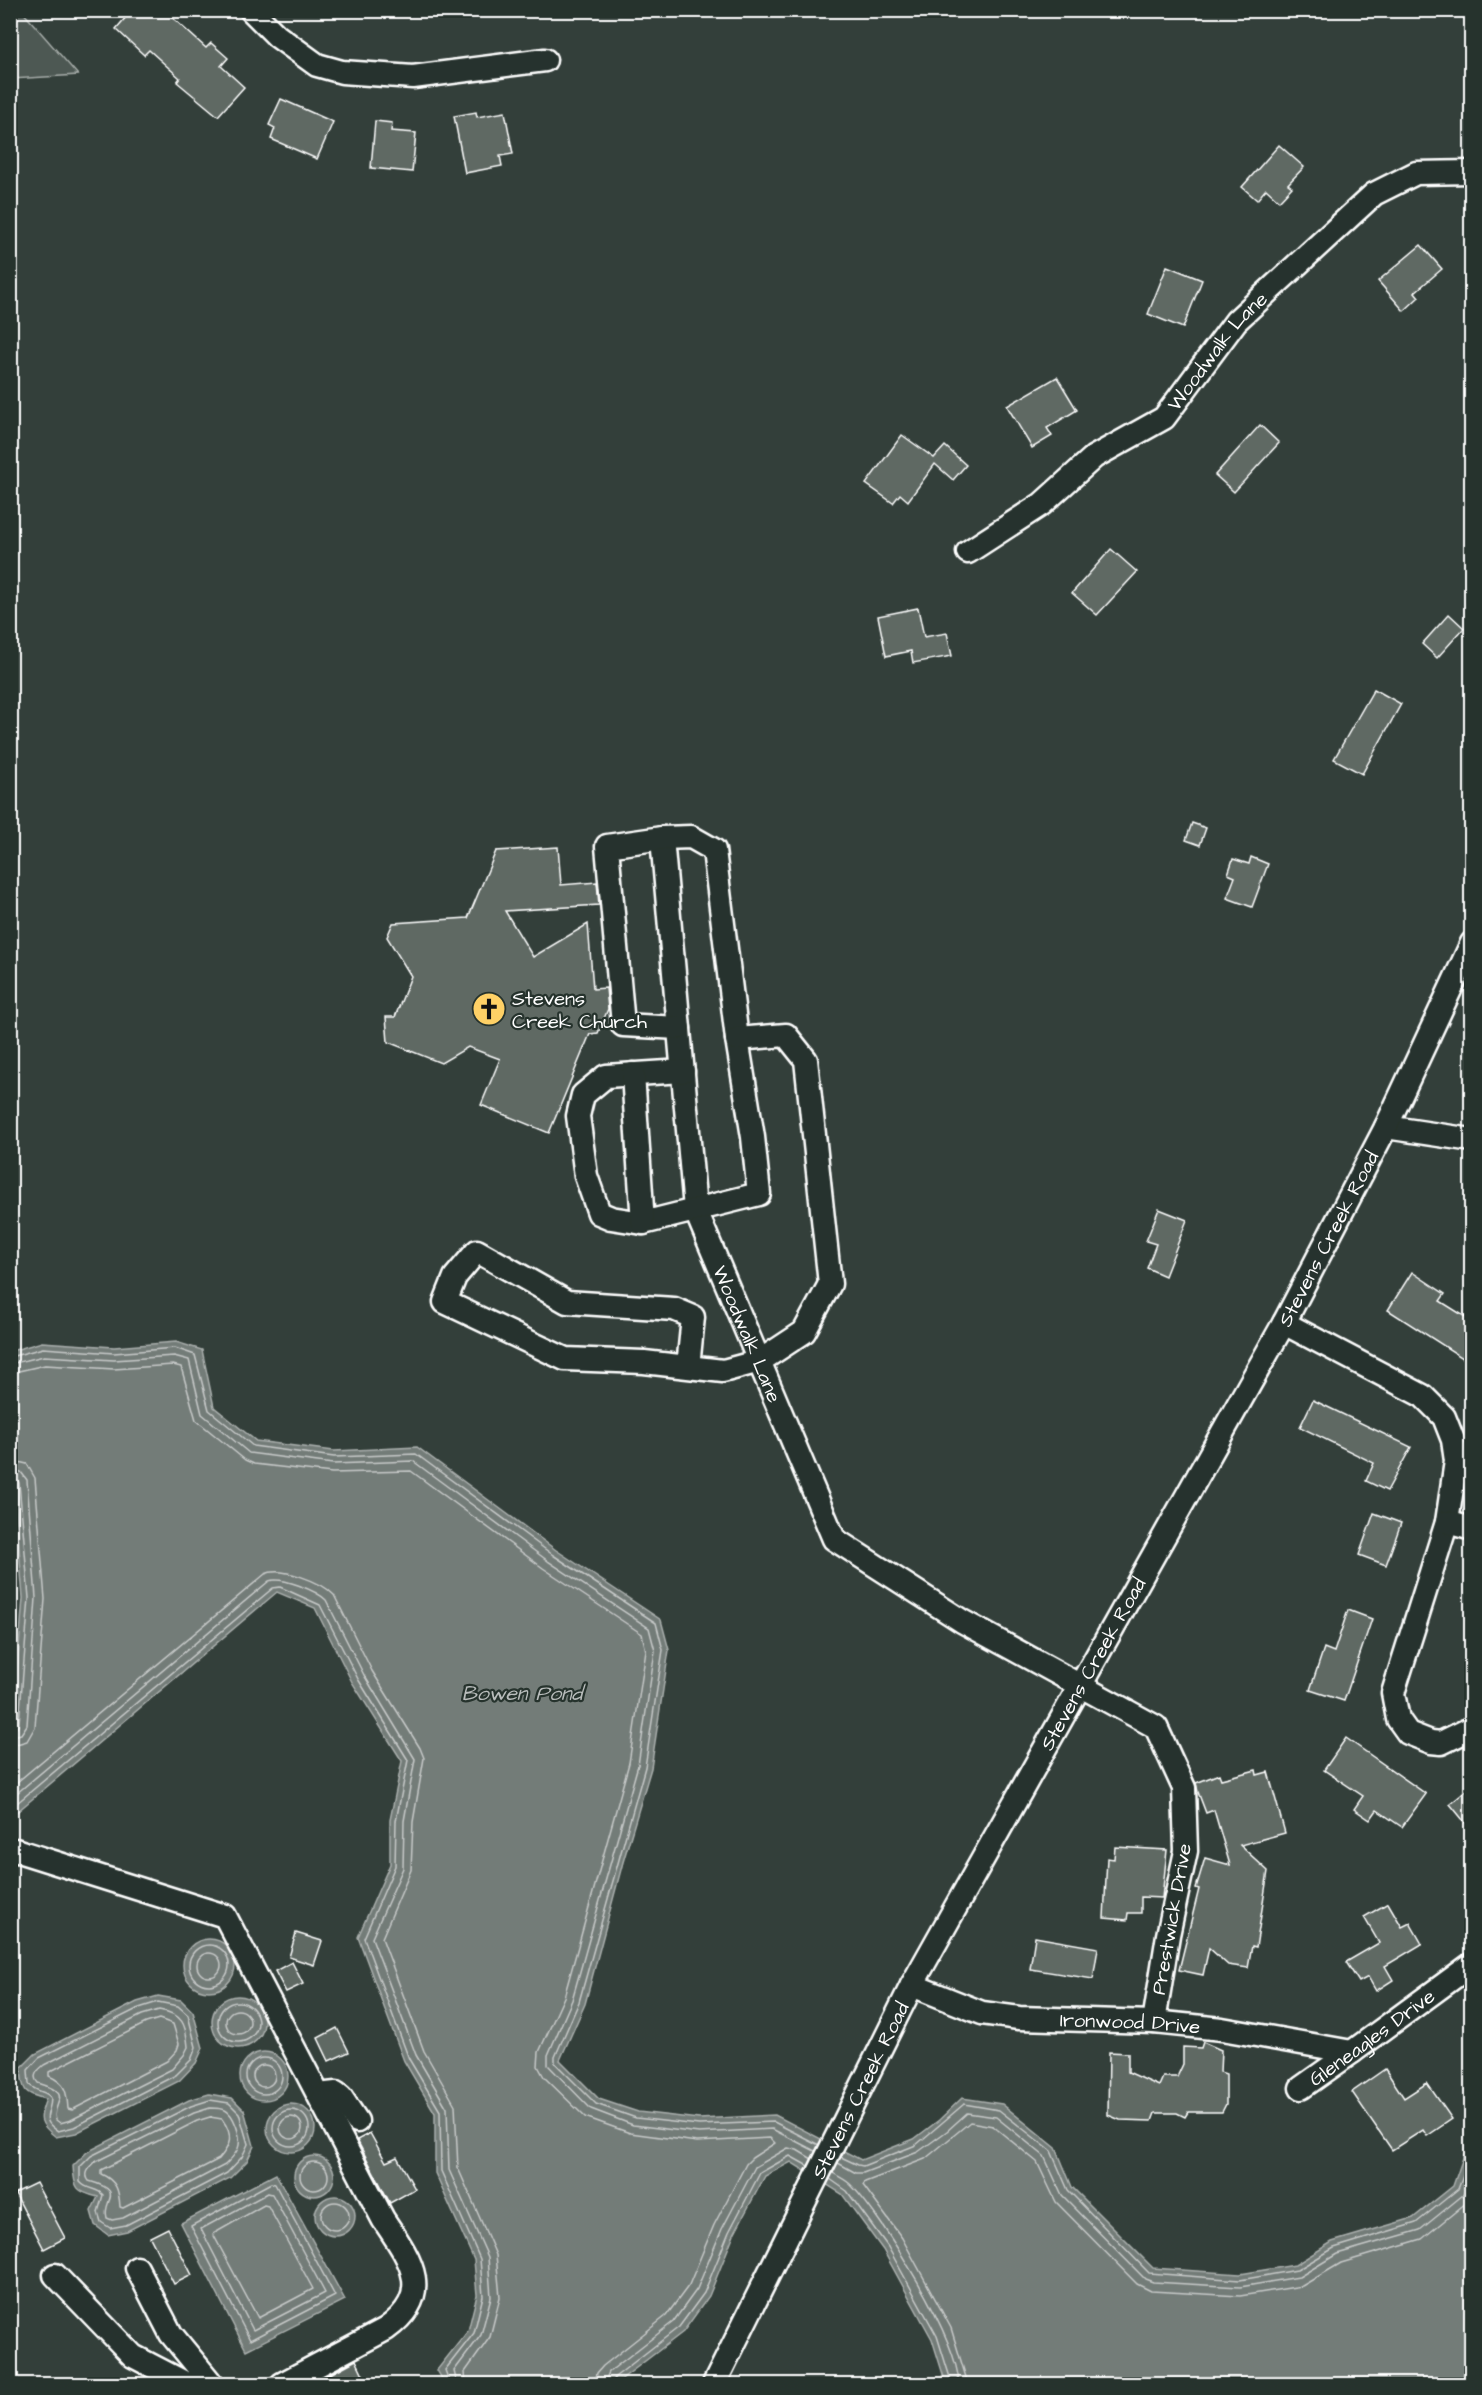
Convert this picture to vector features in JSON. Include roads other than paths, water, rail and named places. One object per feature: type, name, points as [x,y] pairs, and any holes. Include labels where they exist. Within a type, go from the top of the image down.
[{"type":"street","points":[[251,10],[277,36],[317,65],[342,72],[413,77],[545,60]]},
{"type":"street","name":"Woodwalk Lane","points":[[968,552],[1042,504],[1094,457],[1164,418],[1236,321],[1374,194],[1416,173],[1472,172]]},
{"type":"street","points":[[679,1028],[623,1025],[607,846],[662,838],[691,837],[714,850],[759,1194],[643,1223],[611,1218],[599,1213],[586,1176],[578,1116],[582,1095],[606,1076],[683,1071]]},
{"type":"street","name":"Woodwalk Lane","points":[[662,838],[695,1209],[834,1539],[962,1621],[1081,1688]]},
{"type":"street","name":"Stevens Creek Road","points":[[714,2385],[912,1985],[1014,1800],[1081,1688],[1284,1323],[1386,1127],[1472,943]]},
{"type":"street","points":[[688,1367],[693,1317],[674,1309],[567,1302],[477,1251],[454,1277],[446,1302],[565,1359],[644,1362],[723,1371],[760,1361],[804,1332],[830,1284],[806,1060],[786,1035],[737,1039]]},
{"type":"street","points":[[633,1074],[643,1223]]},
{"type":"street","points":[[1386,1127],[1472,1140]]},
{"type":"street","points":[[1284,1323],[1423,1396],[1444,1417],[1453,1440],[1456,1461],[1447,1522],[1393,1694],[1398,1719],[1408,1732],[1431,1742],[1441,1743],[1472,1728]]},
{"type":"street","points":[[1447,1522],[1472,1529]]},
{"type":"street","name":"Prestwick Drive","points":[[1081,1688],[1156,1728],[1184,1788],[1186,1851],[1168,1935],[1154,2022]]},
{"type":"street","points":[[15,1850],[225,1917],[323,2099],[384,2219],[408,2257],[415,2276],[414,2296],[401,2318],[386,2329],[282,2385]]},
{"type":"street","name":"Gleneagles Drive","points":[[1301,2088],[1472,1964]]},
{"type":"street","name":"Ironwood Drive","points":[[912,1985],[982,2013],[1019,2018],[1154,2022],[1222,2029],[1352,2052]]},
{"type":"street","points":[[323,2099],[327,2094],[336,2093],[357,2121]]},
{"type":"street","points":[[137,2268],[171,2334],[213,2385]]},
{"type":"street","points":[[56,2275],[133,2356],[187,2385]]},
{"type":"water","name":"Bowen Pond","points":[[42,1342],[114,1347],[176,1342],[202,1350],[214,1407],[256,1441],[334,1451],[417,1447],[556,1550],[661,1620],[669,1650],[651,1768],[585,2004],[560,2060],[599,2099],[638,2112],[699,2119],[775,2115],[861,2160],[914,2139],[962,2098],[1002,2104],[1056,2148],[1072,2187],[1153,2268],[1240,2274],[1295,2265],[1332,2242],[1413,2218],[1453,2186],[1471,2135],[1471,2384],[946,2384],[932,2339],[883,2250],[842,2194],[791,2162],[765,2176],[734,2234],[709,2296],[683,2332],[615,2384],[445,2384],[437,2370],[468,2331],[477,2295],[474,2260],[435,2173],[435,2113],[404,2061],[358,1937],[390,1864],[390,1820],[402,1761],[352,1682],[315,1608],[277,1592],[11,1817],[10,1757],[23,1598],[11,1447],[11,1351]]},
{"type":"water","points":[[204,1939],[214,1939],[223,1943],[231,1951],[235,1965],[231,1979],[223,1987],[214,1991],[204,1991],[195,1987],[187,1979],[183,1970],[183,1960],[187,1951],[195,1943]]},
{"type":"water","points":[[158,1996],[181,2000],[193,2012],[203,2048],[196,2063],[179,2081],[76,2133],[56,2137],[43,2125],[41,2116],[46,2099],[26,2090],[22,2082],[21,2068],[35,2054],[137,2002]]},
{"type":"water","points":[[238,1996],[252,2000],[260,2008],[264,2022],[260,2036],[252,2044],[238,2048],[224,2044],[216,2036],[212,2022],[216,2008],[224,2000]]},
{"type":"water","points":[[259,2052],[269,2052],[284,2062],[288,2076],[284,2090],[278,2096],[269,2100],[259,2100],[244,2090],[240,2081],[240,2071],[250,2056]]},
{"type":"water","points":[[209,2094],[232,2098],[244,2110],[254,2146],[247,2161],[230,2178],[127,2231],[108,2235],[95,2225],[91,2211],[98,2197],[78,2188],[74,2179],[73,2166],[87,2152],[189,2100]]},
{"type":"water","points":[[286,2104],[296,2104],[311,2114],[315,2128],[311,2142],[305,2148],[296,2152],[286,2152],[271,2142],[267,2133],[267,2123],[277,2108]]},
{"type":"water","points":[[314,2156],[328,2162],[334,2176],[328,2190],[314,2196],[300,2190],[294,2176],[300,2162]]},
{"type":"water","points":[[276,2174],[345,2300],[246,2350],[181,2223]]},
{"type":"water","points":[[335,2196],[349,2202],[355,2216],[349,2230],[335,2236],[321,2230],[315,2216],[321,2202]]},
{"type":"place","name":"Stevens Creek Church","points":[[489,1009]]}]
